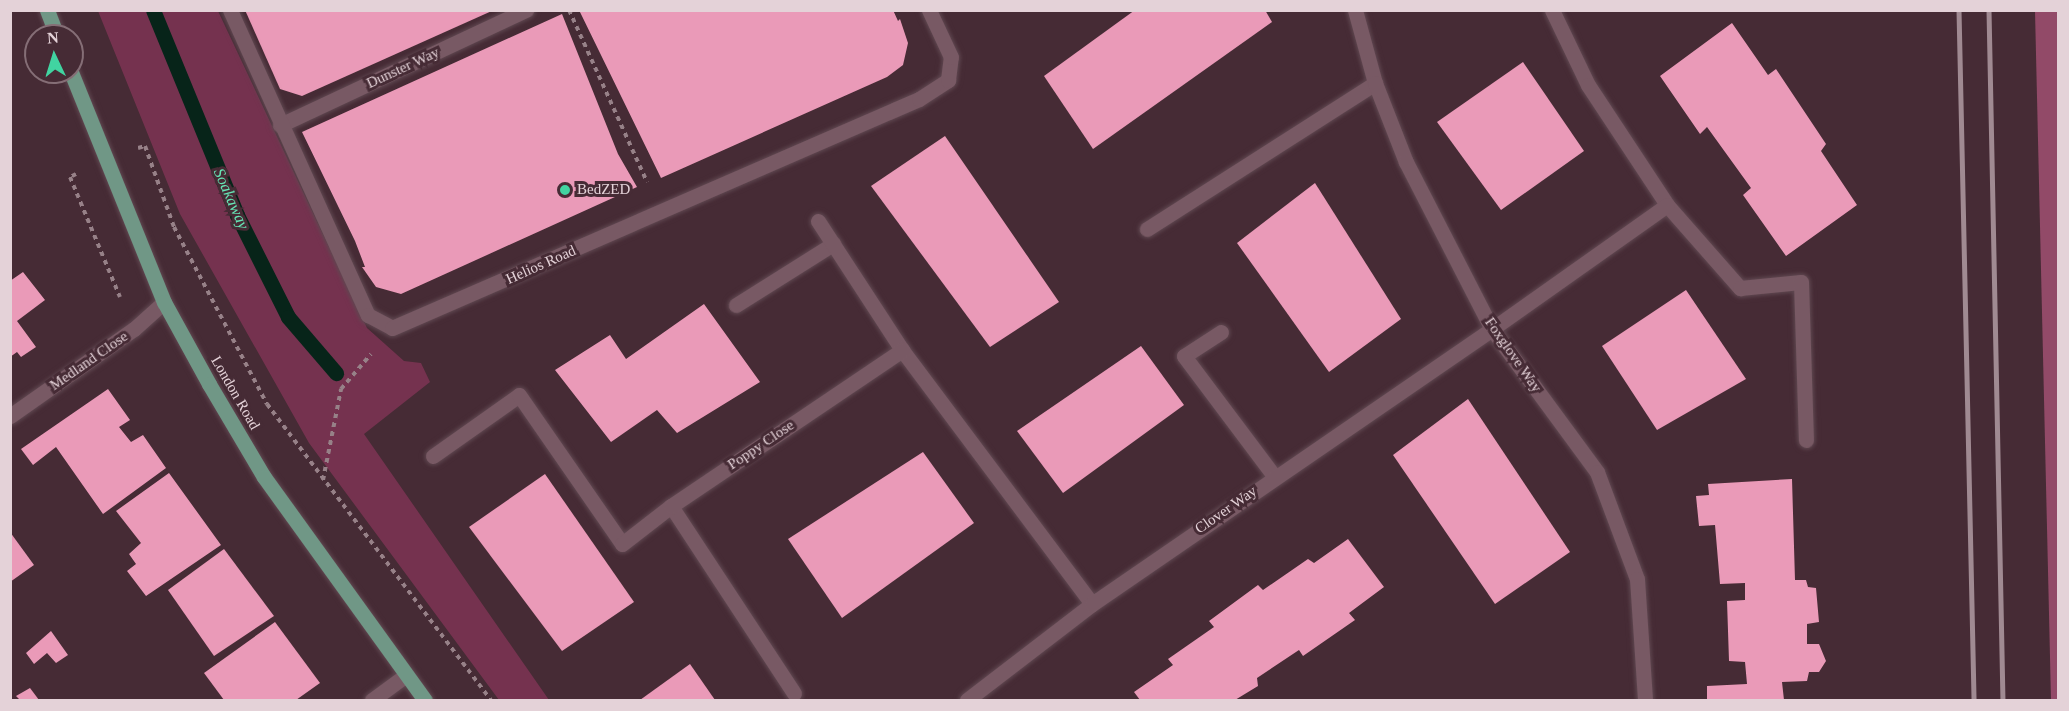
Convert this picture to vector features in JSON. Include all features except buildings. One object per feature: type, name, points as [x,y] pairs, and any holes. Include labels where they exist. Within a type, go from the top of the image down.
[{"type":"main road","name":"London Road","points":[[76,84],[164,302],[264,477],[424,700]]},
{"type":"street","points":[[230,10],[280,125],[368,315],[392,328]]},
{"type":"street","name":"Dunster Way","points":[[280,125],[526,10]]},
{"type":"street","name":"Helios Road","points":[[392,328],[919,99],[948,80],[951,57],[929,10]]},
{"type":"street","name":"Foxglove Way","points":[[1355,10],[1375,84],[1406,162],[1492,329],[1597,472],[1637,579],[1645,700]]},
{"type":"street","points":[[1551,10],[1588,85],[1667,205],[1740,288],[1801,282],[1806,440]]},
{"type":"street","points":[[1147,229],[1375,84]]},
{"type":"street","name":"Clover Way","points":[[967,700],[1092,604],[1274,476],[1388,404],[1667,205]]},
{"type":"street","points":[[818,221],[902,350],[1092,604]]},
{"type":"street","points":[[736,305],[833,244]]},
{"type":"street","name":"Medland Close","points":[[10,416],[134,329],[164,302]]},
{"type":"street","points":[[1221,332],[1184,356],[1274,476]]},
{"type":"street","name":"Poppy Close","points":[[433,456],[519,395],[622,544],[671,506],[902,350]]},
{"type":"street","points":[[671,506],[794,693]]},
{"type":"street","points":[[372,700],[406,675]]},
{"type":"path","points":[[569,10],[660,212]]},
{"type":"path","points":[[141,147],[145,146],[174,227],[204,291],[267,404],[491,700]]},
{"type":"path","points":[[76,174],[70,177],[134,329]]},
{"type":"path","points":[[323,480],[341,389],[392,328]]},
{"type":"shaded area","points":[[98,11],[218,11],[367,328],[404,361],[421,363],[430,382],[364,434],[549,700],[499,700],[309,443],[180,214]]},
{"type":"shaded area","points":[[2035,11],[2058,11],[2058,700],[2051,700]]},
{"type":"waterway","name":"Soakaway","points":[[153,10],[237,215],[288,317],[336,373]]},
{"type":"railway","points":[[1959,10],[1974,700]]},
{"type":"railway","points":[[1989,10],[2003,700]]},
{"type":"place","name":"BedZED","points":[[565,190]]}]
